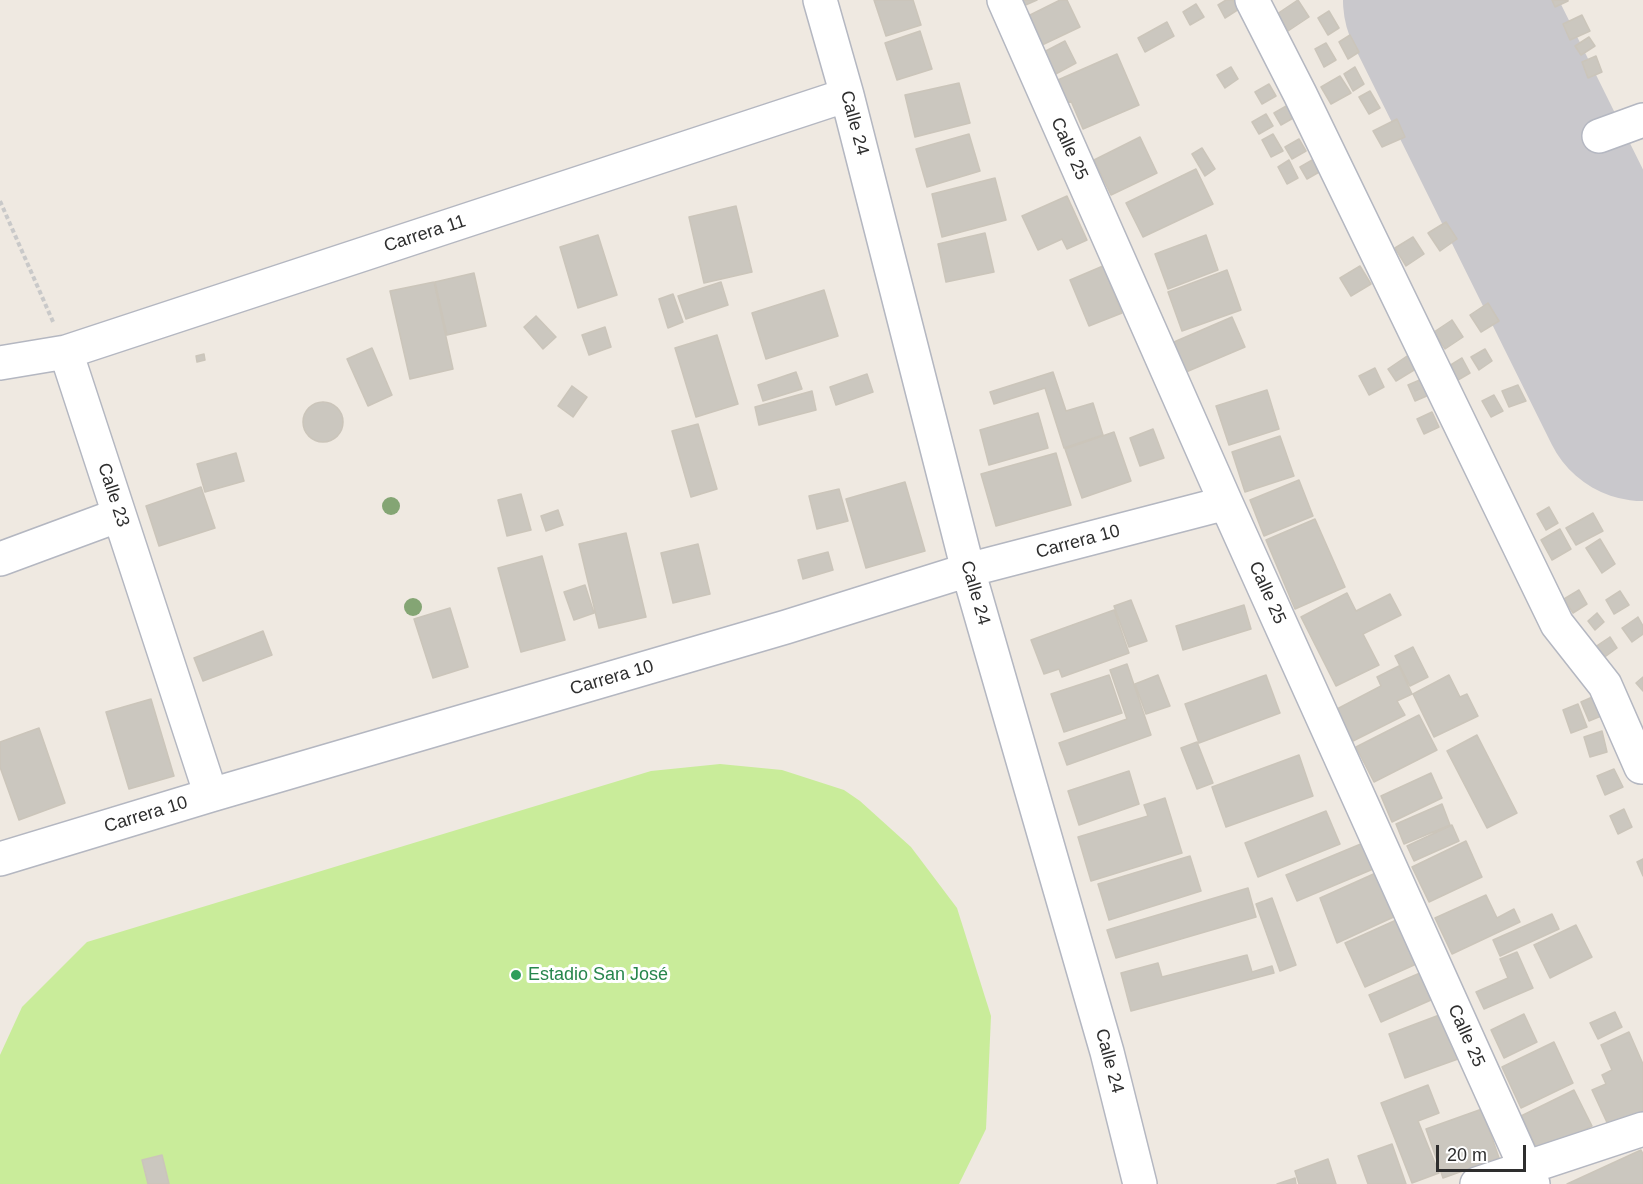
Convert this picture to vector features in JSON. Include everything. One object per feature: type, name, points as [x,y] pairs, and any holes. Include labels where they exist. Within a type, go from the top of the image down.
[{"type":"street","name":"Calle 24","points":[[820,0],[847,95],[968,570],[1107,1052],[1140,1184]]},
{"type":"street","name":"Calle 25","points":[[1004,0],[1226,503],[1530,1176]]},
{"type":"street","points":[[1252,0],[1300,94],[1557,624],[1605,685],[1641,767]]},
{"type":"street","name":"Carrera 11","points":[[0,363],[66,352],[847,95]]},
{"type":"street","points":[[1599,136],[1643,120]]},
{"type":"street","name":"Calle 23","points":[[66,352],[211,795]]},
{"type":"street","name":"Carrera 10","points":[[0,859],[786,627],[968,570],[1226,503]]},
{"type":"street","points":[[0,559],[119,515]]},
{"type":"street","points":[[1477,1184],[1530,1176],[1643,1129]]},
{"type":"path","points":[[0,201],[66,352]]},
{"type":"green space","name":"Estadio San José","points":[[720,764],[782,770],[844,790],[860,801],[911,847],[957,908],[991,1016],[986,1129],[959,1184],[0,1184],[0,1055],[22,1007],[87,942],[651,771]]},
{"type":"building","points":[[874,0],[913,0],[921,25],[886,36]]},
{"type":"building","points":[[1018,0],[1037,0],[1021,7]]},
{"type":"building","points":[[1060,0],[1067,0],[1080,27],[1042,45],[1028,16]]},
{"type":"building","points":[[1226,0],[1233,0],[1239,9],[1225,18],[1218,5]]},
{"type":"building","points":[[1298,0],[1309,17],[1288,31],[1277,14]]},
{"type":"building","points":[[1552,0],[1568,0],[1568,1],[1555,7]]},
{"type":"building","points":[[1196,4],[1204,17],[1190,25],[1183,12]]},
{"type":"building","points":[[1329,11],[1339,28],[1328,35],[1318,18]]},
{"type":"building","points":[[1582,15],[1590,31],[1570,40],[1563,24]]},
{"type":"building","points":[[1167,22],[1174,36],[1145,52],[1138,38]]},
{"type":"building","points":[[920,31],[932,69],[897,80],[885,43]]},
{"type":"building","points":[[1350,35],[1359,52],[1348,59],[1339,42]]},
{"type":"building","points":[[1589,37],[1595,46],[1581,55],[1575,46]]},
{"type":"building","points":[[1065,41],[1076,63],[1052,76],[1040,54]]},
{"type":"building","points":[[1326,43],[1336,60],[1324,67],[1315,49]]},
{"type":"building","points":[[1117,54],[1139,105],[1083,129],[1071,101],[1060,106],[1051,83]]},
{"type":"building","points":[[1596,56],[1602,72],[1588,78],[1582,62]]},
{"type":"building","points":[[1231,67],[1238,79],[1225,88],[1217,75]]},
{"type":"building","points":[[1355,67],[1364,84],[1353,91],[1344,74]]},
{"type":"building","points":[[1340,76],[1351,93],[1331,104],[1321,87]]},
{"type":"building","points":[[959,83],[970,123],[915,137],[905,95]]},
{"type":"building","points":[[1269,84],[1276,96],[1262,104],[1255,92]]},
{"type":"building","points":[[1370,91],[1380,108],[1369,114],[1359,97]]},
{"type":"building","points":[[1288,105],[1295,117],[1281,125],[1274,113]]},
{"type":"building","points":[[1266,114],[1273,126],[1259,134],[1252,122]]},
{"type":"building","points":[[1397,119],[1405,137],[1382,147],[1373,131]]},
{"type":"building","points":[[969,134],[980,171],[927,187],[916,149]]},
{"type":"building","points":[[1273,134],[1283,151],[1271,157],[1262,140]]},
{"type":"building","points":[[1140,137],[1157,173],[1111,195],[1094,160]]},
{"type":"building","points":[[1299,139],[1306,151],[1292,159],[1285,147]]},
{"type":"building","points":[[1202,148],[1215,169],[1205,176],[1192,154]]},
{"type":"building","points":[[1314,159],[1321,171],[1307,179],[1300,167]]},
{"type":"building","points":[[1289,160],[1298,178],[1287,184],[1278,167]]},
{"type":"building","points":[[1196,169],[1213,204],[1143,237],[1126,203]]},
{"type":"building","points":[[995,178],[1006,220],[942,237],[932,194]]},
{"type":"building","points":[[1067,196],[1087,240],[1067,249],[1062,239],[1038,250],[1022,216]]},
{"type":"building","points":[[736,206],[752,272],[704,283],[689,217]]},
{"type":"building","points":[[1446,222],[1457,239],[1440,251],[1428,233]]},
{"type":"building","points":[[985,233],[994,272],[946,282],[938,244]]},
{"type":"building","points":[[598,235],[617,295],[578,308],[560,247]]},
{"type":"building","points":[[1206,235],[1218,270],[1168,289],[1155,254]]},
{"type":"building","points":[[1413,237],[1424,254],[1406,266],[1395,248]]},
{"type":"building","points":[[1103,266],[1122,313],[1089,326],[1070,280]]},
{"type":"building","points":[[1360,266],[1371,284],[1351,296],[1340,278]]},
{"type":"building","points":[[1227,270],[1241,310],[1182,331],[1168,292]]},
{"type":"building","points":[[474,273],[486,326],[447,335],[435,282]]},
{"type":"building","points":[[434,282],[453,369],[410,379],[390,291]]},
{"type":"building","points":[[721,282],[728,305],[686,319],[678,296]]},
{"type":"building","points":[[824,290],[838,336],[766,359],[752,313]]},
{"type":"building","points":[[673,294],[683,322],[668,328],[659,299]]},
{"type":"building","points":[[1488,303],[1499,321],[1481,332],[1470,315]]},
{"type":"building","points":[[536,316],[556,337],[543,349],[524,327]]},
{"type":"building","points":[[1232,317],[1245,347],[1186,372],[1174,342]]},
{"type":"building","points":[[1452,320],[1463,337],[1445,349],[1434,332]]},
{"type":"building","points":[[605,327],[611,347],[589,355],[582,335]]},
{"type":"building","points":[[717,335],[738,404],[696,417],[675,348]]},
{"type":"building","points":[[372,348],[392,395],[368,406],[347,359]]},
{"type":"building","points":[[1485,349],[1492,361],[1479,370],[1471,357]]},
{"type":"building","points":[[204,354],[205,360],[197,362],[196,356]]},
{"type":"building","points":[[1410,354],[1419,367],[1396,381],[1388,369]]},
{"type":"building","points":[[1462,358],[1470,373],[1458,380],[1449,366]]},
{"type":"building","points":[[1375,368],[1384,387],[1369,395],[1359,376]]},
{"type":"building","points":[[796,372],[802,389],[763,401],[758,385]]},
{"type":"building","points":[[1053,372],[1066,411],[1093,403],[1103,435],[1064,448],[1045,388],[994,404],[990,392]]},
{"type":"building","points":[[867,374],[873,392],[836,405],[830,387]]},
{"type":"building","points":[[1422,379],[1429,395],[1415,401],[1408,385]]},
{"type":"building","points":[[1518,385],[1526,401],[1509,407],[1502,391]]},
{"type":"building","points":[[572,386],[587,397],[573,417],[558,406]]},
{"type":"building","points":[[1267,390],[1279,429],[1229,445],[1216,406]]},
{"type":"building","points":[[812,391],[816,410],[759,425],[755,407]]},
{"type":"building","points":[[1494,395],[1503,411],[1491,417],[1482,401]]},
{"type":"building","points":[[323,402],[331,403],[337,408],[342,414],[342,430],[337,436],[331,441],[323,442],[315,441],[309,436],[304,430],[303,422],[304,414],[309,408],[315,403]]},
{"type":"building","points":[[1432,412],[1439,427],[1424,434],[1417,419]]},
{"type":"building","points":[[1038,413],[1048,448],[989,465],[980,430]]},
{"type":"building","points":[[698,424],[717,489],[691,497],[672,431]]},
{"type":"building","points":[[1153,429],[1164,458],[1140,466],[1130,438]]},
{"type":"building","points":[[1114,432],[1131,481],[1082,498],[1065,449]]},
{"type":"building","points":[[1280,436],[1294,476],[1245,492],[1232,452]]},
{"type":"building","points":[[236,453],[244,481],[205,492],[197,464]]},
{"type":"building","points":[[1056,453],[1071,505],[996,526],[981,474]]},
{"type":"building","points":[[1299,480],[1313,516],[1264,536],[1250,500]]},
{"type":"building","points":[[905,482],[925,551],[866,568],[846,499]]},
{"type":"building","points":[[201,487],[215,528],[159,546],[146,506]]},
{"type":"building","points":[[839,489],[848,521],[817,529],[809,496]]},
{"type":"building","points":[[521,494],[531,530],[507,536],[498,500]]},
{"type":"building","points":[[1549,507],[1558,523],[1546,530],[1537,514]]},
{"type":"building","points":[[558,510],[563,525],[546,531],[541,516]]},
{"type":"building","points":[[1593,513],[1603,531],[1576,545],[1566,528]]},
{"type":"building","points":[[1315,519],[1345,587],[1295,609],[1266,540]]},
{"type":"building","points":[[1560,529],[1571,549],[1552,560],[1541,540]]},
{"type":"building","points":[[626,533],[646,617],[599,628],[579,544]]},
{"type":"building","points":[[1600,539],[1615,564],[1602,573],[1586,548]]},
{"type":"building","points":[[698,544],[710,594],[673,603],[661,553]]},
{"type":"building","points":[[828,552],[833,570],[803,579],[798,560]]},
{"type":"building","points":[[542,556],[565,640],[521,652],[498,568]]},
{"type":"building","points":[[585,585],[594,613],[574,620],[564,592]]},
{"type":"building","points":[[1579,590],[1587,604],[1573,613],[1564,599]]},
{"type":"building","points":[[1620,591],[1629,605],[1614,614],[1606,600]]},
{"type":"building","points":[[1347,593],[1356,611],[1390,594],[1401,615],[1363,634],[1379,665],[1336,686],[1301,617]]},
{"type":"building","points":[[1131,600],[1147,641],[1129,647],[1114,606]]},
{"type":"building","points":[[1244,605],[1251,629],[1183,650],[1176,626]]},
{"type":"building","points":[[450,608],[468,667],[433,678],[414,619]]},
{"type":"building","points":[[1114,610],[1129,653],[1062,677],[1059,669],[1044,674],[1031,640]]},
{"type":"building","points":[[1597,613],[1604,622],[1595,630],[1588,621]]},
{"type":"building","points":[[1638,617],[1643,626],[1643,634],[1632,642],[1622,628]]},
{"type":"building","points":[[263,631],[272,655],[203,681],[194,658]]},
{"type":"building","points":[[1610,637],[1617,648],[1602,659],[1595,647]]},
{"type":"building","points":[[1413,647],[1428,677],[1410,686],[1395,656]]},
{"type":"building","points":[[1127,664],[1151,735],[1067,765],[1059,743],[1127,719],[1110,670]]},
{"type":"building","points":[[1399,666],[1412,694],[1397,701],[1405,715],[1353,741],[1337,709],[1381,686],[1377,677]]},
{"type":"building","points":[[1109,675],[1122,713],[1064,732],[1051,694]]},
{"type":"building","points":[[1158,675],[1170,706],[1146,714],[1135,684]]},
{"type":"building","points":[[1266,675],[1280,713],[1199,743],[1185,704]]},
{"type":"building","points":[[1449,675],[1460,697],[1467,694],[1478,716],[1434,737],[1413,694]]},
{"type":"building","points":[[1643,677],[1643,691],[1636,683]]},
{"type":"building","points":[[1597,695],[1606,714],[1589,721],[1581,702]]},
{"type":"building","points":[[151,699],[174,776],[129,789],[106,712]]},
{"type":"building","points":[[1578,704],[1587,727],[1571,733],[1563,710]]},
{"type":"building","points":[[1419,715],[1437,750],[1374,782],[1356,747]]},
{"type":"building","points":[[39,728],[65,803],[19,820],[0,767],[0,742]]},
{"type":"building","points":[[1602,731],[1607,752],[1590,757],[1584,737]]},
{"type":"building","points":[[1477,735],[1517,813],[1487,828],[1447,751]]},
{"type":"building","points":[[1197,742],[1213,783],[1197,789],[1181,748]]},
{"type":"building","points":[[1299,755],[1313,796],[1226,827],[1212,787]]},
{"type":"building","points":[[1614,769],[1623,787],[1605,795],[1597,776]]},
{"type":"building","points":[[1129,771],[1139,804],[1079,825],[1068,791]]},
{"type":"building","points":[[1431,773],[1442,798],[1392,822],[1381,796]]},
{"type":"building","points":[[1165,798],[1182,853],[1091,881],[1078,837],[1148,816],[1144,805]]},
{"type":"building","points":[[1442,804],[1450,825],[1404,844],[1396,824]]},
{"type":"building","points":[[1624,809],[1632,827],[1618,834],[1610,816]]},
{"type":"building","points":[[1326,811],[1340,844],[1258,877],[1245,843]]},
{"type":"building","points":[[1452,825],[1459,841],[1414,861],[1407,846]]},
{"type":"building","points":[[1368,841],[1378,867],[1297,901],[1286,875]]},
{"type":"building","points":[[1466,841],[1482,877],[1429,902],[1412,867]]},
{"type":"building","points":[[1190,856],[1201,891],[1109,920],[1098,884]]},
{"type":"building","points":[[1643,859],[1643,876],[1637,862]]},
{"type":"building","points":[[1378,872],[1398,915],[1337,943],[1320,898]]},
{"type":"building","points":[[1248,888],[1256,917],[1116,958],[1107,930]]},
{"type":"building","points":[[1486,895],[1497,918],[1514,909],[1520,922],[1452,954],[1435,918]]},
{"type":"building","points":[[1272,898],[1296,965],[1280,971],[1256,904]]},
{"type":"building","points":[[1552,914],[1559,929],[1500,956],[1493,940]]},
{"type":"building","points":[[1403,917],[1423,961],[1365,987],[1345,943]]},
{"type":"building","points":[[1576,925],[1592,957],[1550,978],[1534,945]]},
{"type":"building","points":[[1517,952],[1533,988],[1484,1009],[1476,992],[1508,978],[1500,959]]},
{"type":"building","points":[[1247,955],[1252,972],[1272,966],[1274,973],[1131,1011],[1121,973],[1158,963],[1162,977]]},
{"type":"building","points":[[1420,973],[1431,1000],[1381,1022],[1369,995]]},
{"type":"building","points":[[1615,1012],[1622,1027],[1598,1039],[1590,1023]]},
{"type":"building","points":[[1442,1014],[1458,1059],[1405,1078],[1389,1034]]},
{"type":"building","points":[[1524,1014],[1537,1042],[1504,1058],[1491,1030]]},
{"type":"building","points":[[1629,1032],[1643,1064],[1643,1114],[1610,1129],[1592,1090],[1606,1084],[1602,1075],[1612,1070],[1601,1045]]},
{"type":"building","points":[[1554,1042],[1573,1083],[1521,1108],[1502,1067]]},
{"type":"building","points":[[1428,1085],[1439,1113],[1418,1121],[1439,1173],[1412,1183],[1381,1103]]},
{"type":"building","points":[[1574,1090],[1592,1126],[1539,1153],[1521,1116]]},
{"type":"building","points":[[1482,1109],[1499,1158],[1443,1178],[1426,1129]]},
{"type":"building","points":[[1392,1144],[1406,1184],[1368,1184],[1358,1156]]},
{"type":"building","points":[[1641,1150],[1643,1184],[1567,1184]]},
{"type":"building","points":[[162,1155],[169,1184],[148,1184],[142,1160]]},
{"type":"building","points":[[1328,1159],[1336,1184],[1299,1184],[1295,1171]]},
{"type":"building","points":[[1295,1178],[1296,1184],[1277,1184]]},
{"type":"runway","points":[[1445,0],[1643,399]]},
{"type":"place","name":"Estadio San José","points":[[516,975]]}]
